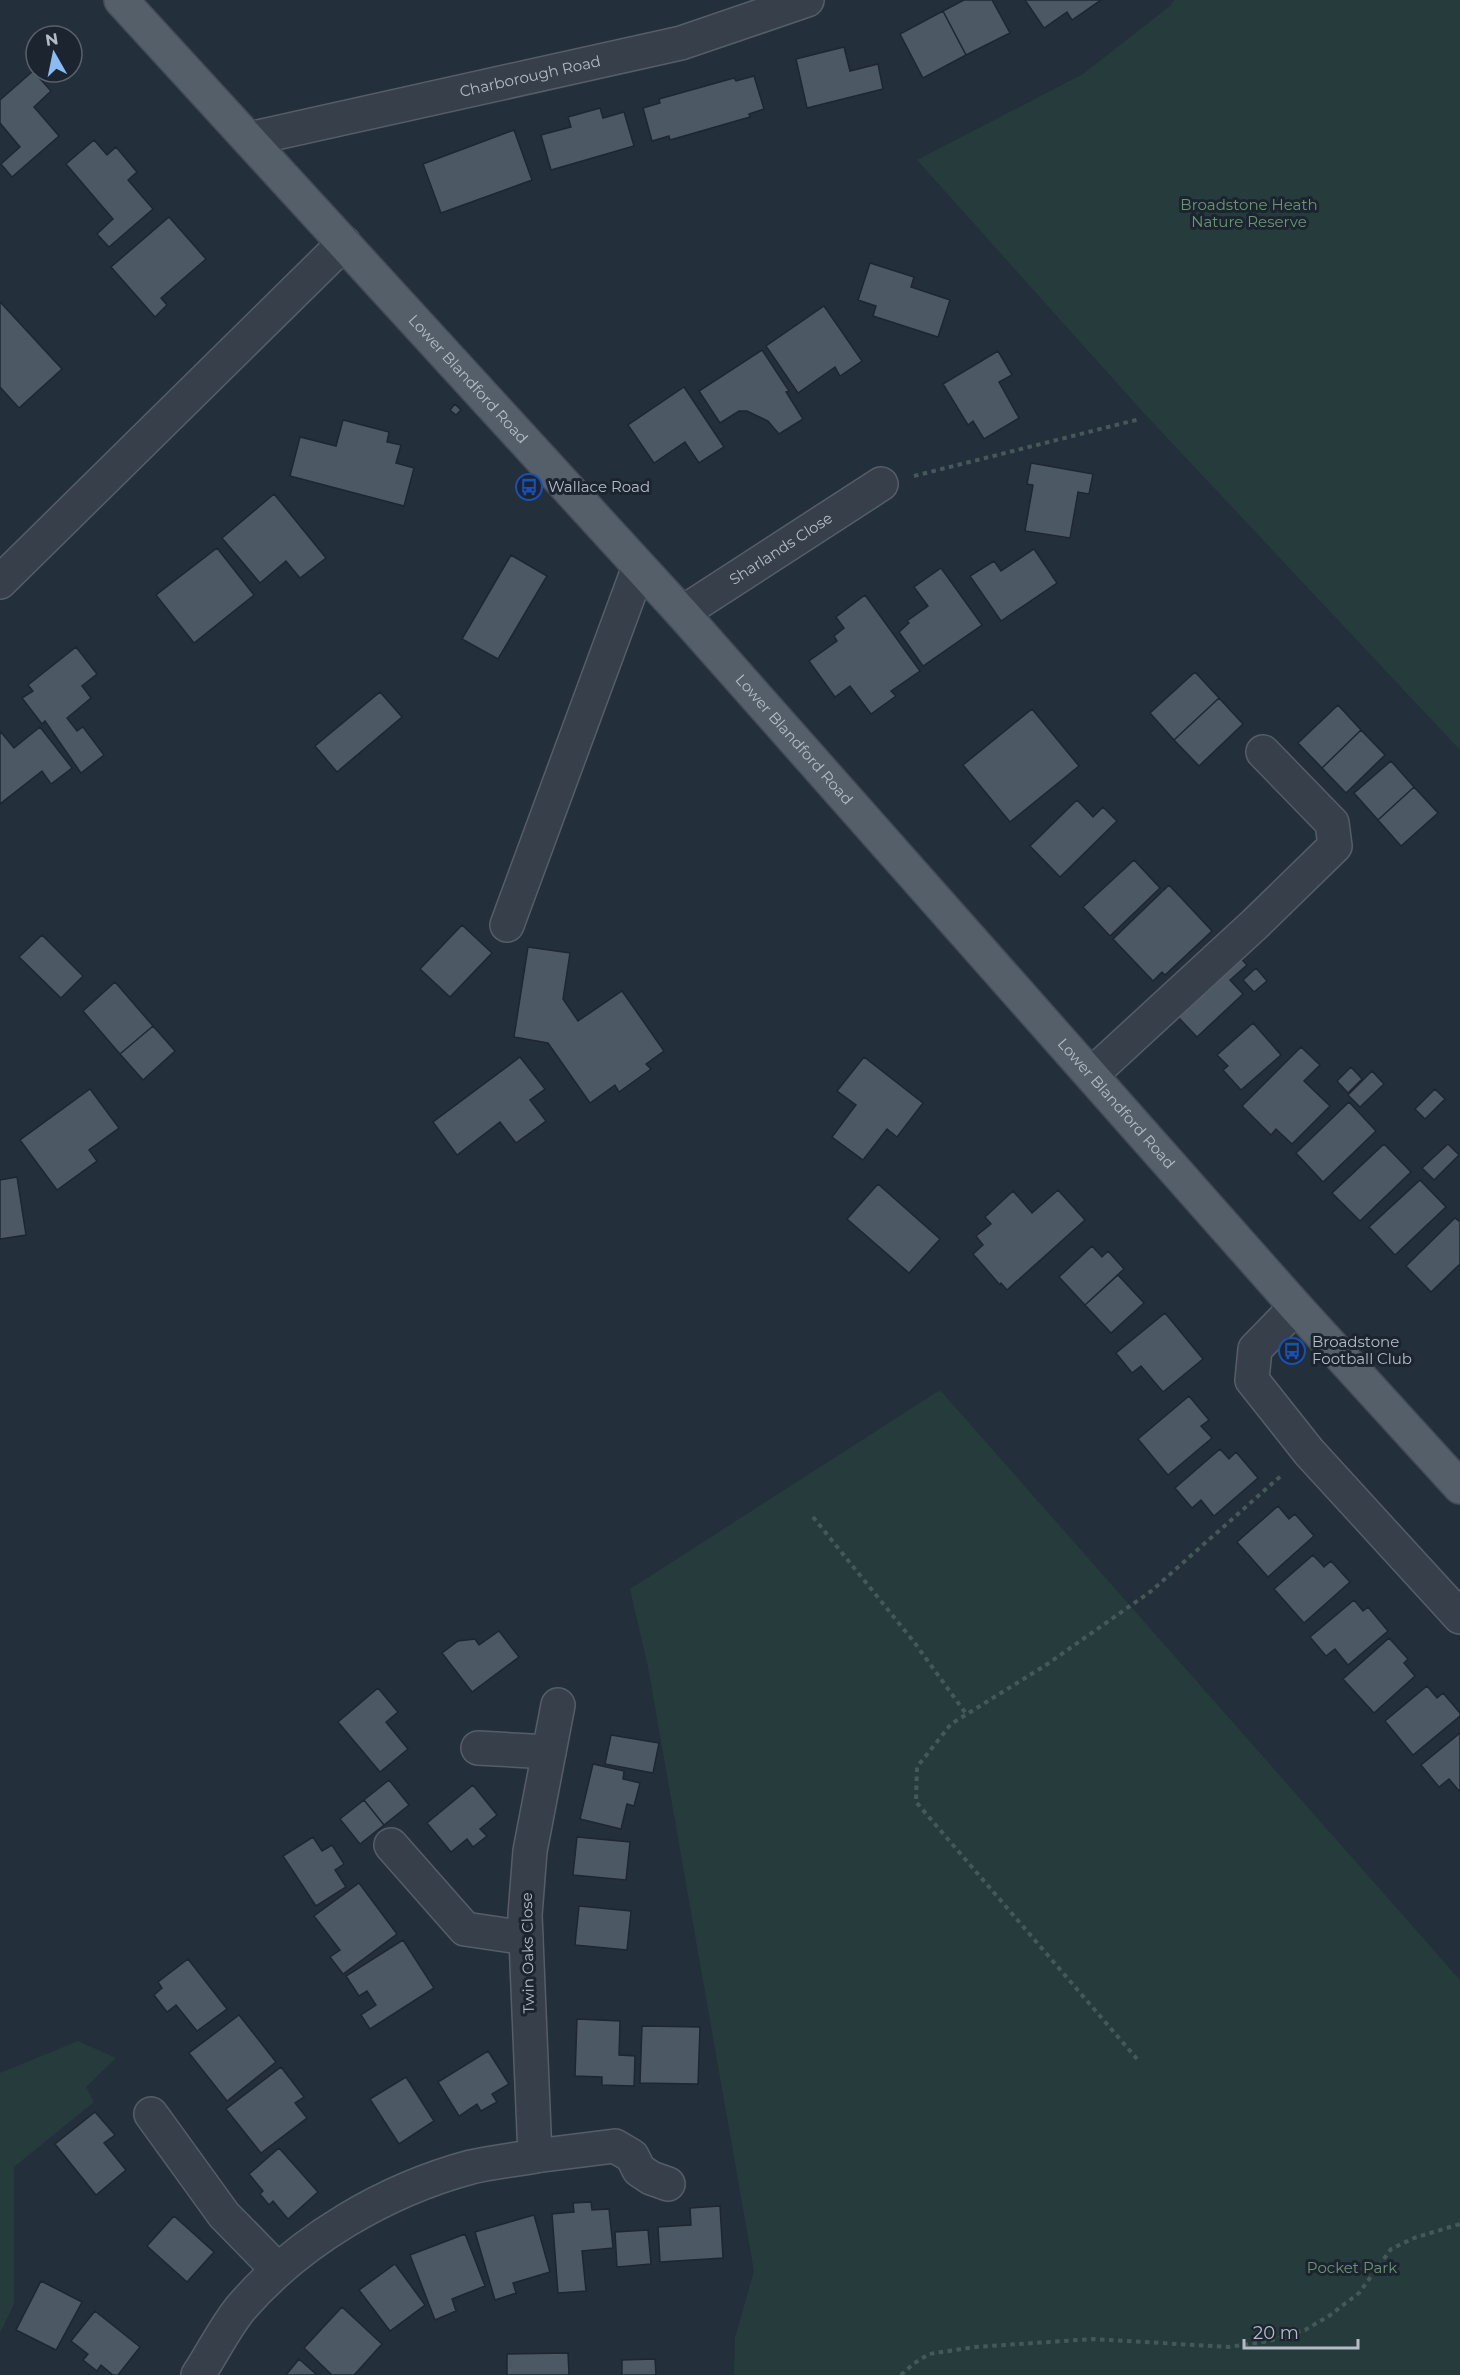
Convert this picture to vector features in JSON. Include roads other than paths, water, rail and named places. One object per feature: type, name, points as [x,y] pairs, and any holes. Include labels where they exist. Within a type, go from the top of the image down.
[{"type":"main road","name":"Lower Blandford Road","points":[[121,0],[682,613],[1296,1307],[1460,1487]]},
{"type":"street","name":"Charborough Road","points":[[249,139],[681,43],[807,0]]},
{"type":"street","points":[[0,582],[344,243]]},
{"type":"street","name":"Sharlands Close","points":[[682,613],[881,484]]},
{"type":"street","points":[[507,925],[639,567]]},
{"type":"street","points":[[1091,1075],[1255,924],[1335,846],[1332,822],[1263,752]]},
{"type":"street","points":[[1296,1307],[1255,1349],[1252,1380],[1309,1452],[1460,1617]]},
{"type":"street","name":"Twin Oaks Close","points":[[534,2156],[526,1938],[530,1851],[558,1705]]},
{"type":"street","points":[[478,1748],[549,1752]]},
{"type":"street","points":[[391,1845],[465,1929],[526,1938]]},
{"type":"street","points":[[151,2114],[224,2215],[278,2270]]},
{"type":"street","points":[[198,2375],[239,2311],[278,2270],[365,2210],[418,2185],[472,2167],[534,2156],[615,2146],[632,2156],[639,2170],[651,2178],[668,2184]]},
{"type":"place","name":"Wallace Road","points":[[529,487]]},
{"type":"place","name":"Broadstone Football Club","points":[[1292,1351]]},
{"type":"park label","name":"Broadstone Heath Nature Reserve","points":[[1249,214]]},
{"type":"park label","name":"Pocket Park","points":[[1352,2268]]}]
